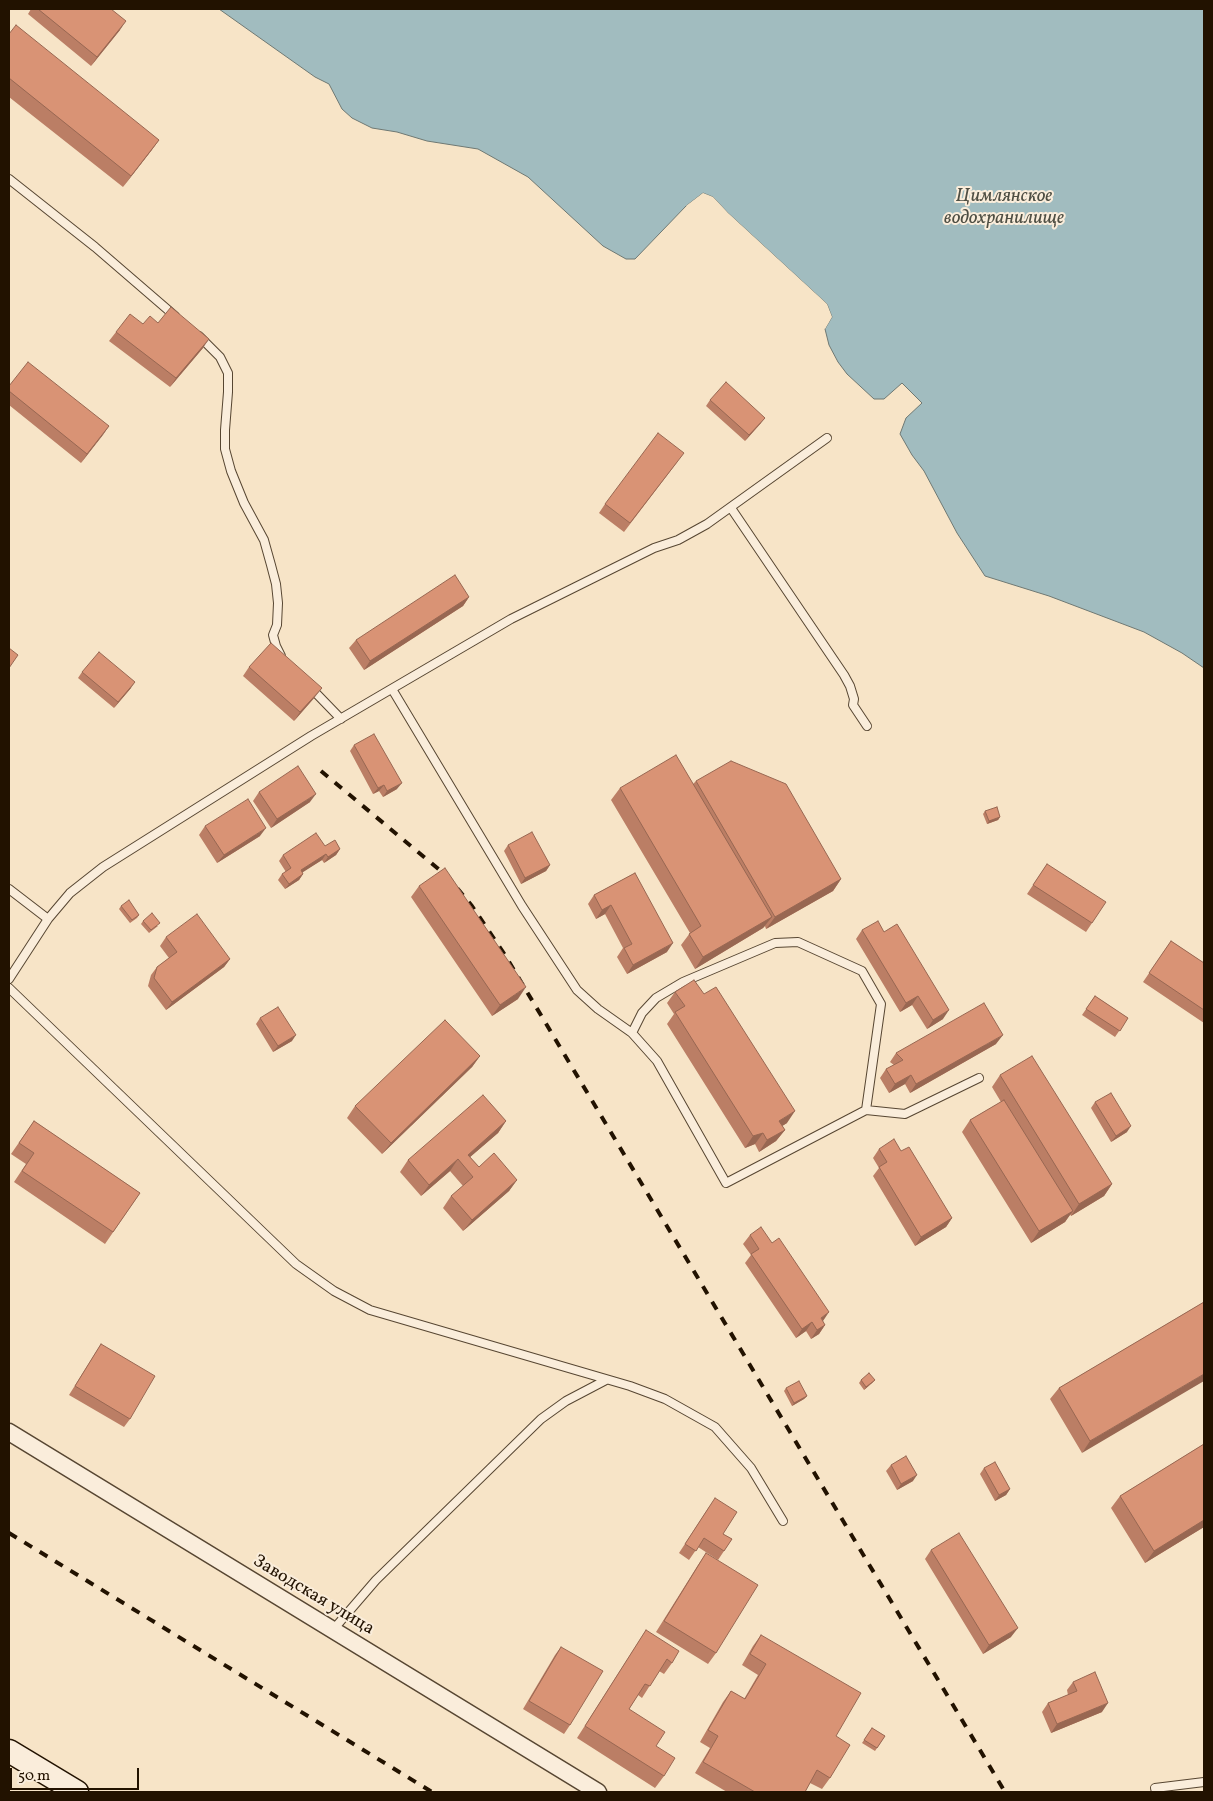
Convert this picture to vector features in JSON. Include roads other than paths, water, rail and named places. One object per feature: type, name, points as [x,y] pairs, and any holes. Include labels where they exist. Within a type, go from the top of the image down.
[{"type":"street","name":"Заводская улица","points":[[9,1432],[598,1792]]},
{"type":"street","points":[[9,1751],[77,1792]]},
{"type":"lane","points":[[9,179],[95,247],[178,318]]},
{"type":"lane","points":[[194,331],[220,357],[228,373],[224,430],[225,449],[231,471],[244,503],[264,540],[276,584],[278,603],[277,624],[273,635],[279,654],[286,661]]},
{"type":"lane","points":[[9,979],[48,920],[70,893],[103,867],[341,719],[511,618],[654,548],[678,540],[707,524],[827,438]]},
{"type":"lane","points":[[730,508],[844,675],[850,686],[853,705],[867,726]]},
{"type":"lane","points":[[306,683],[341,719]]},
{"type":"lane","points":[[392,689],[522,906],[577,990],[632,1033],[657,1061],[726,1182],[866,1110],[905,1114],[979,1078]]},
{"type":"lane","points":[[9,889],[48,920]]},
{"type":"lane","points":[[632,1033],[642,1013],[656,998],[682,982],[774,943],[798,942],[862,971],[881,1004],[866,1110]]},
{"type":"lane","points":[[9,988],[296,1264],[334,1291],[370,1310],[665,1399],[715,1427],[751,1468],[782,1521]]},
{"type":"lane","points":[[332,1631],[376,1580],[541,1419],[566,1401],[606,1380]]},
{"type":"lane","points":[[1156,1792],[1155,1788],[1204,1782]]},
{"type":"water","name":"Цимлянское водохранилище","points":[[219,9],[1204,9],[1204,668],[1182,653],[1144,632],[1049,596],[985,576],[957,533],[924,471],[900,434],[906,418],[922,403],[902,383],[884,399],[874,399],[847,374],[829,345],[825,329],[832,317],[827,304],[713,197],[703,193],[686,206],[635,259],[626,259],[603,246],[528,177],[478,149],[427,141],[397,132],[372,128],[352,118],[342,109],[329,84],[315,77]]},
{"type":"railway","points":[[321,771],[448,877],[472,906],[505,955],[1005,1792]]},
{"type":"railway","points":[[9,1533],[432,1792]]}]
